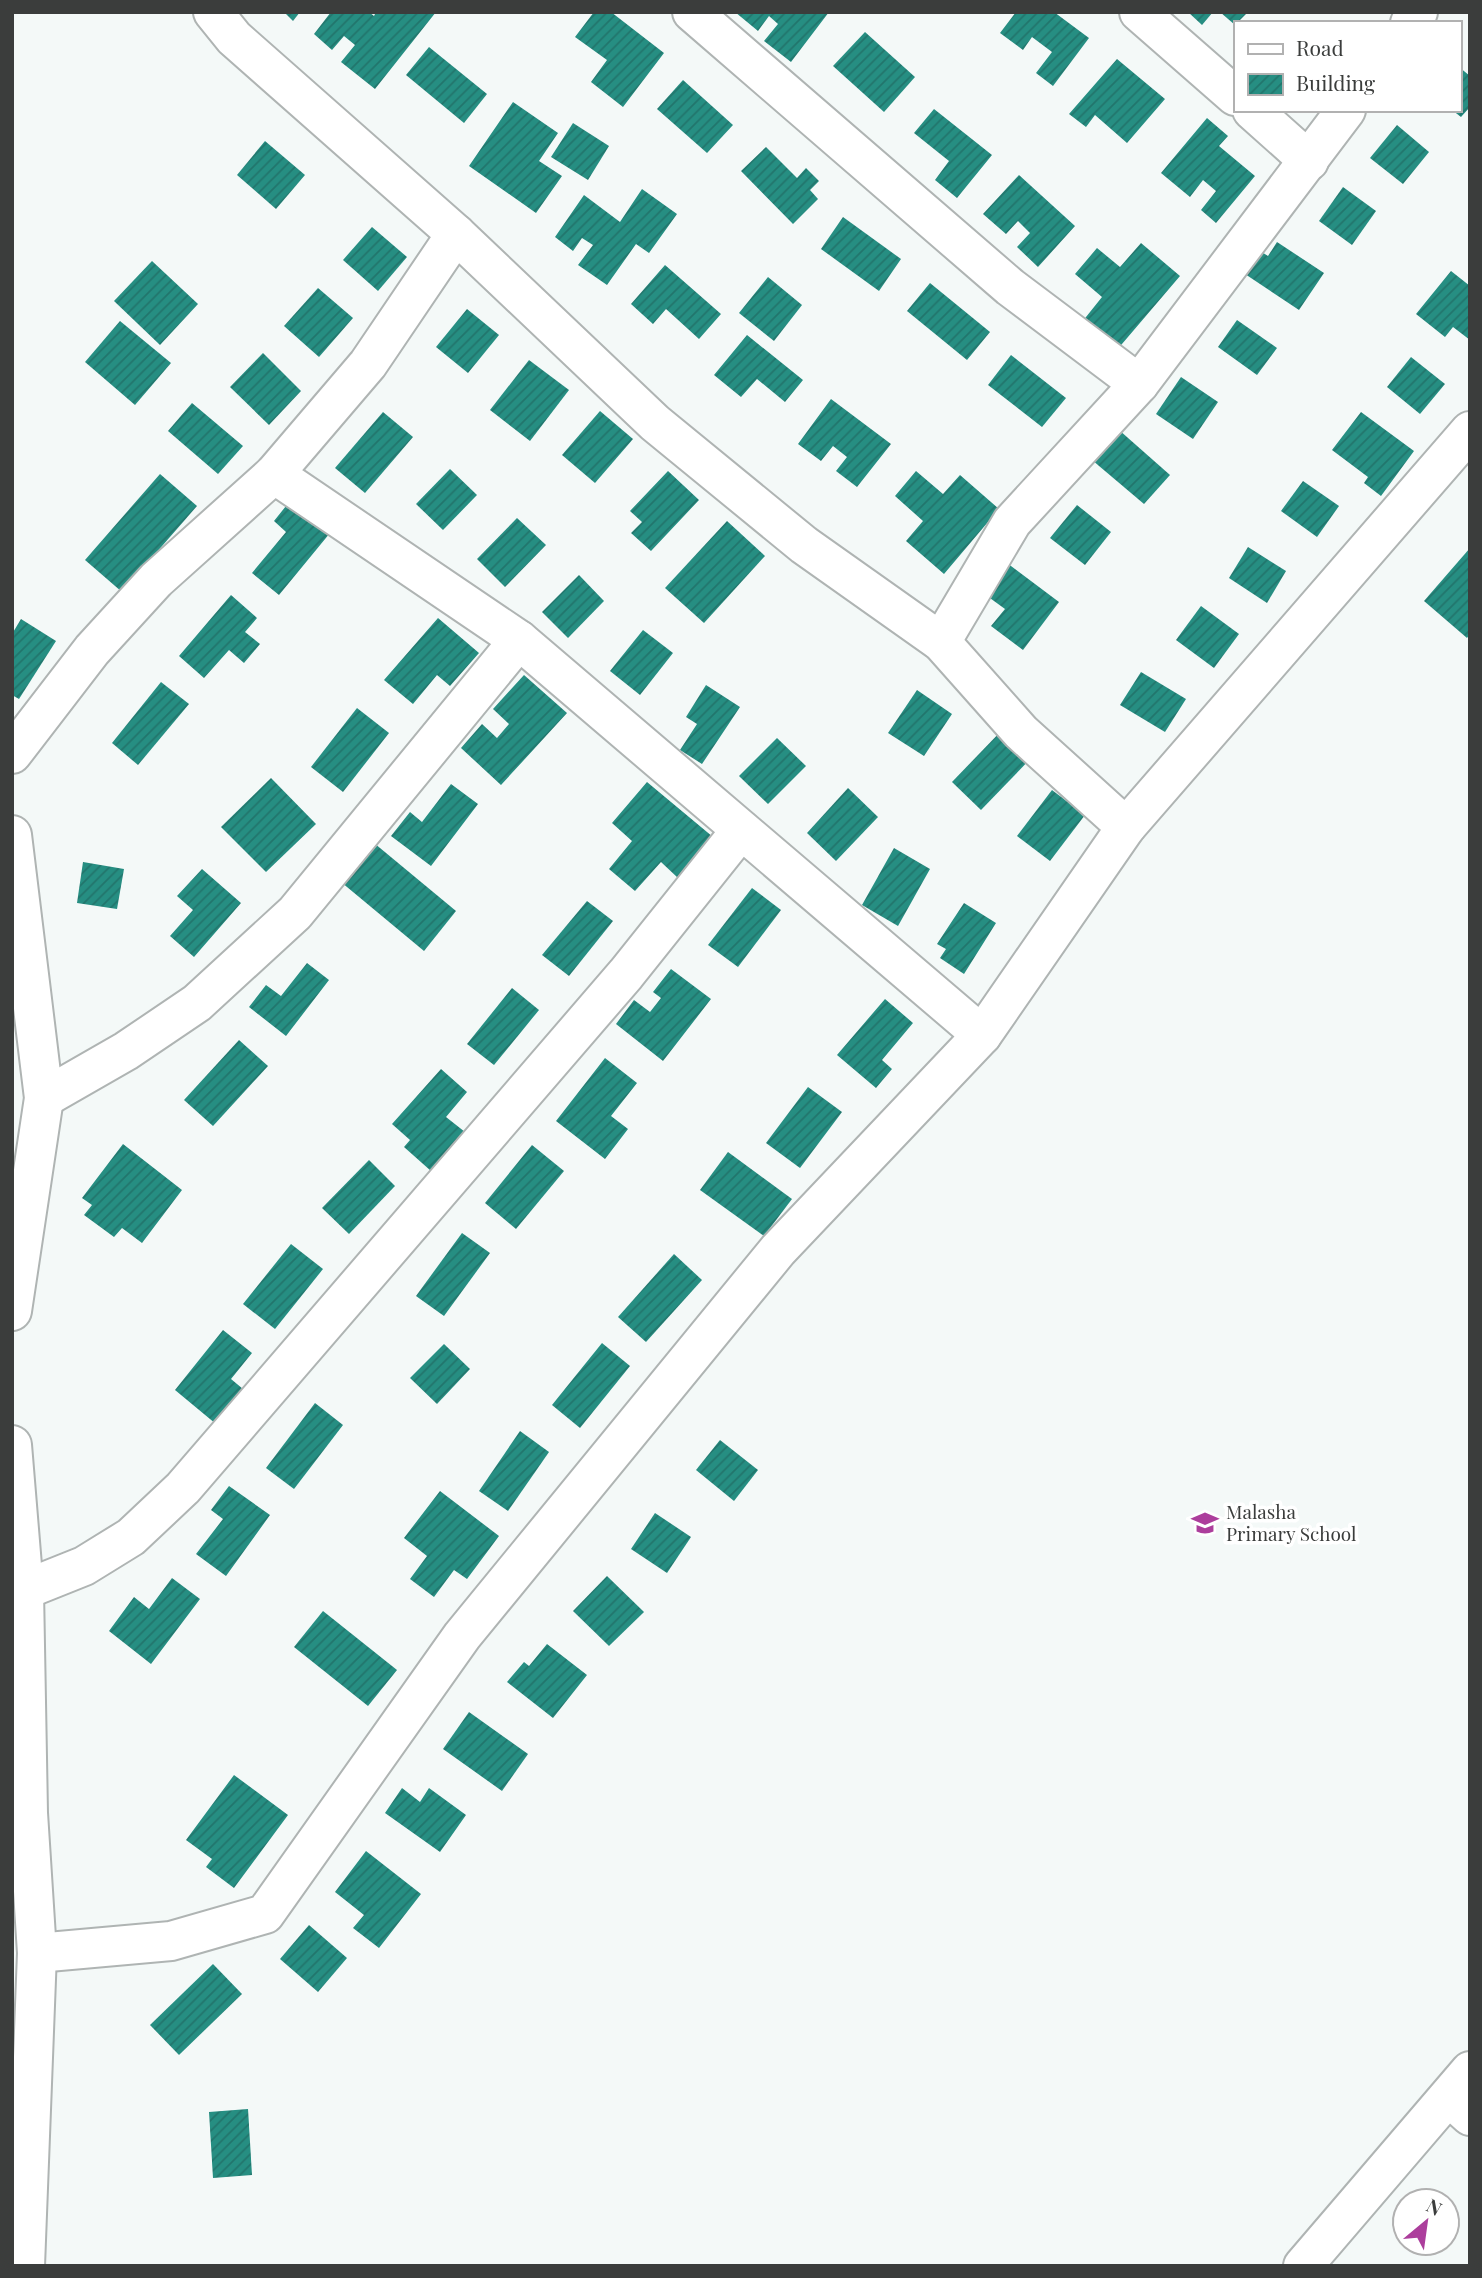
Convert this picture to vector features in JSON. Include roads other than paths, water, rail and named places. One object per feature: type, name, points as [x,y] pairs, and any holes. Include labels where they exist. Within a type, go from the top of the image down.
[{"type":"street","points":[[213,12],[234,38],[456,234],[655,424],[804,545],[941,642],[1021,732],[1126,827]]},
{"type":"street","points":[[692,12],[1010,287],[1139,384]]},
{"type":"street","points":[[1139,12],[1234,95]]},
{"type":"street","points":[[1254,112],[1309,161]]},
{"type":"street","points":[[941,642],[1012,522],[1139,384],[1345,112]]},
{"type":"street","points":[[12,754],[92,650],[156,580],[274,474],[368,364],[456,234]]},
{"type":"street","points":[[37,1953],[171,1941],[265,1914],[463,1636],[778,1250],[982,1035],[1126,827],[1470,431]]},
{"type":"street","points":[[274,474],[519,640],[982,1035]]},
{"type":"street","points":[[44,1098],[126,1051],[197,1003],[295,913],[519,640]]},
{"type":"street","points":[[24,1590],[84,1566],[131,1537],[183,1488],[626,974],[741,830]]},
{"type":"street","points":[[12,835],[44,1098],[12,1311]]},
{"type":"street","points":[[12,1445],[24,1590],[28,1813],[37,1953],[25,2266]]},
{"type":"street","points":[[1303,2266],[1463,2095]]},
{"type":"place","name":"Malasha Primary School","points":[[1205,1523]]}]
